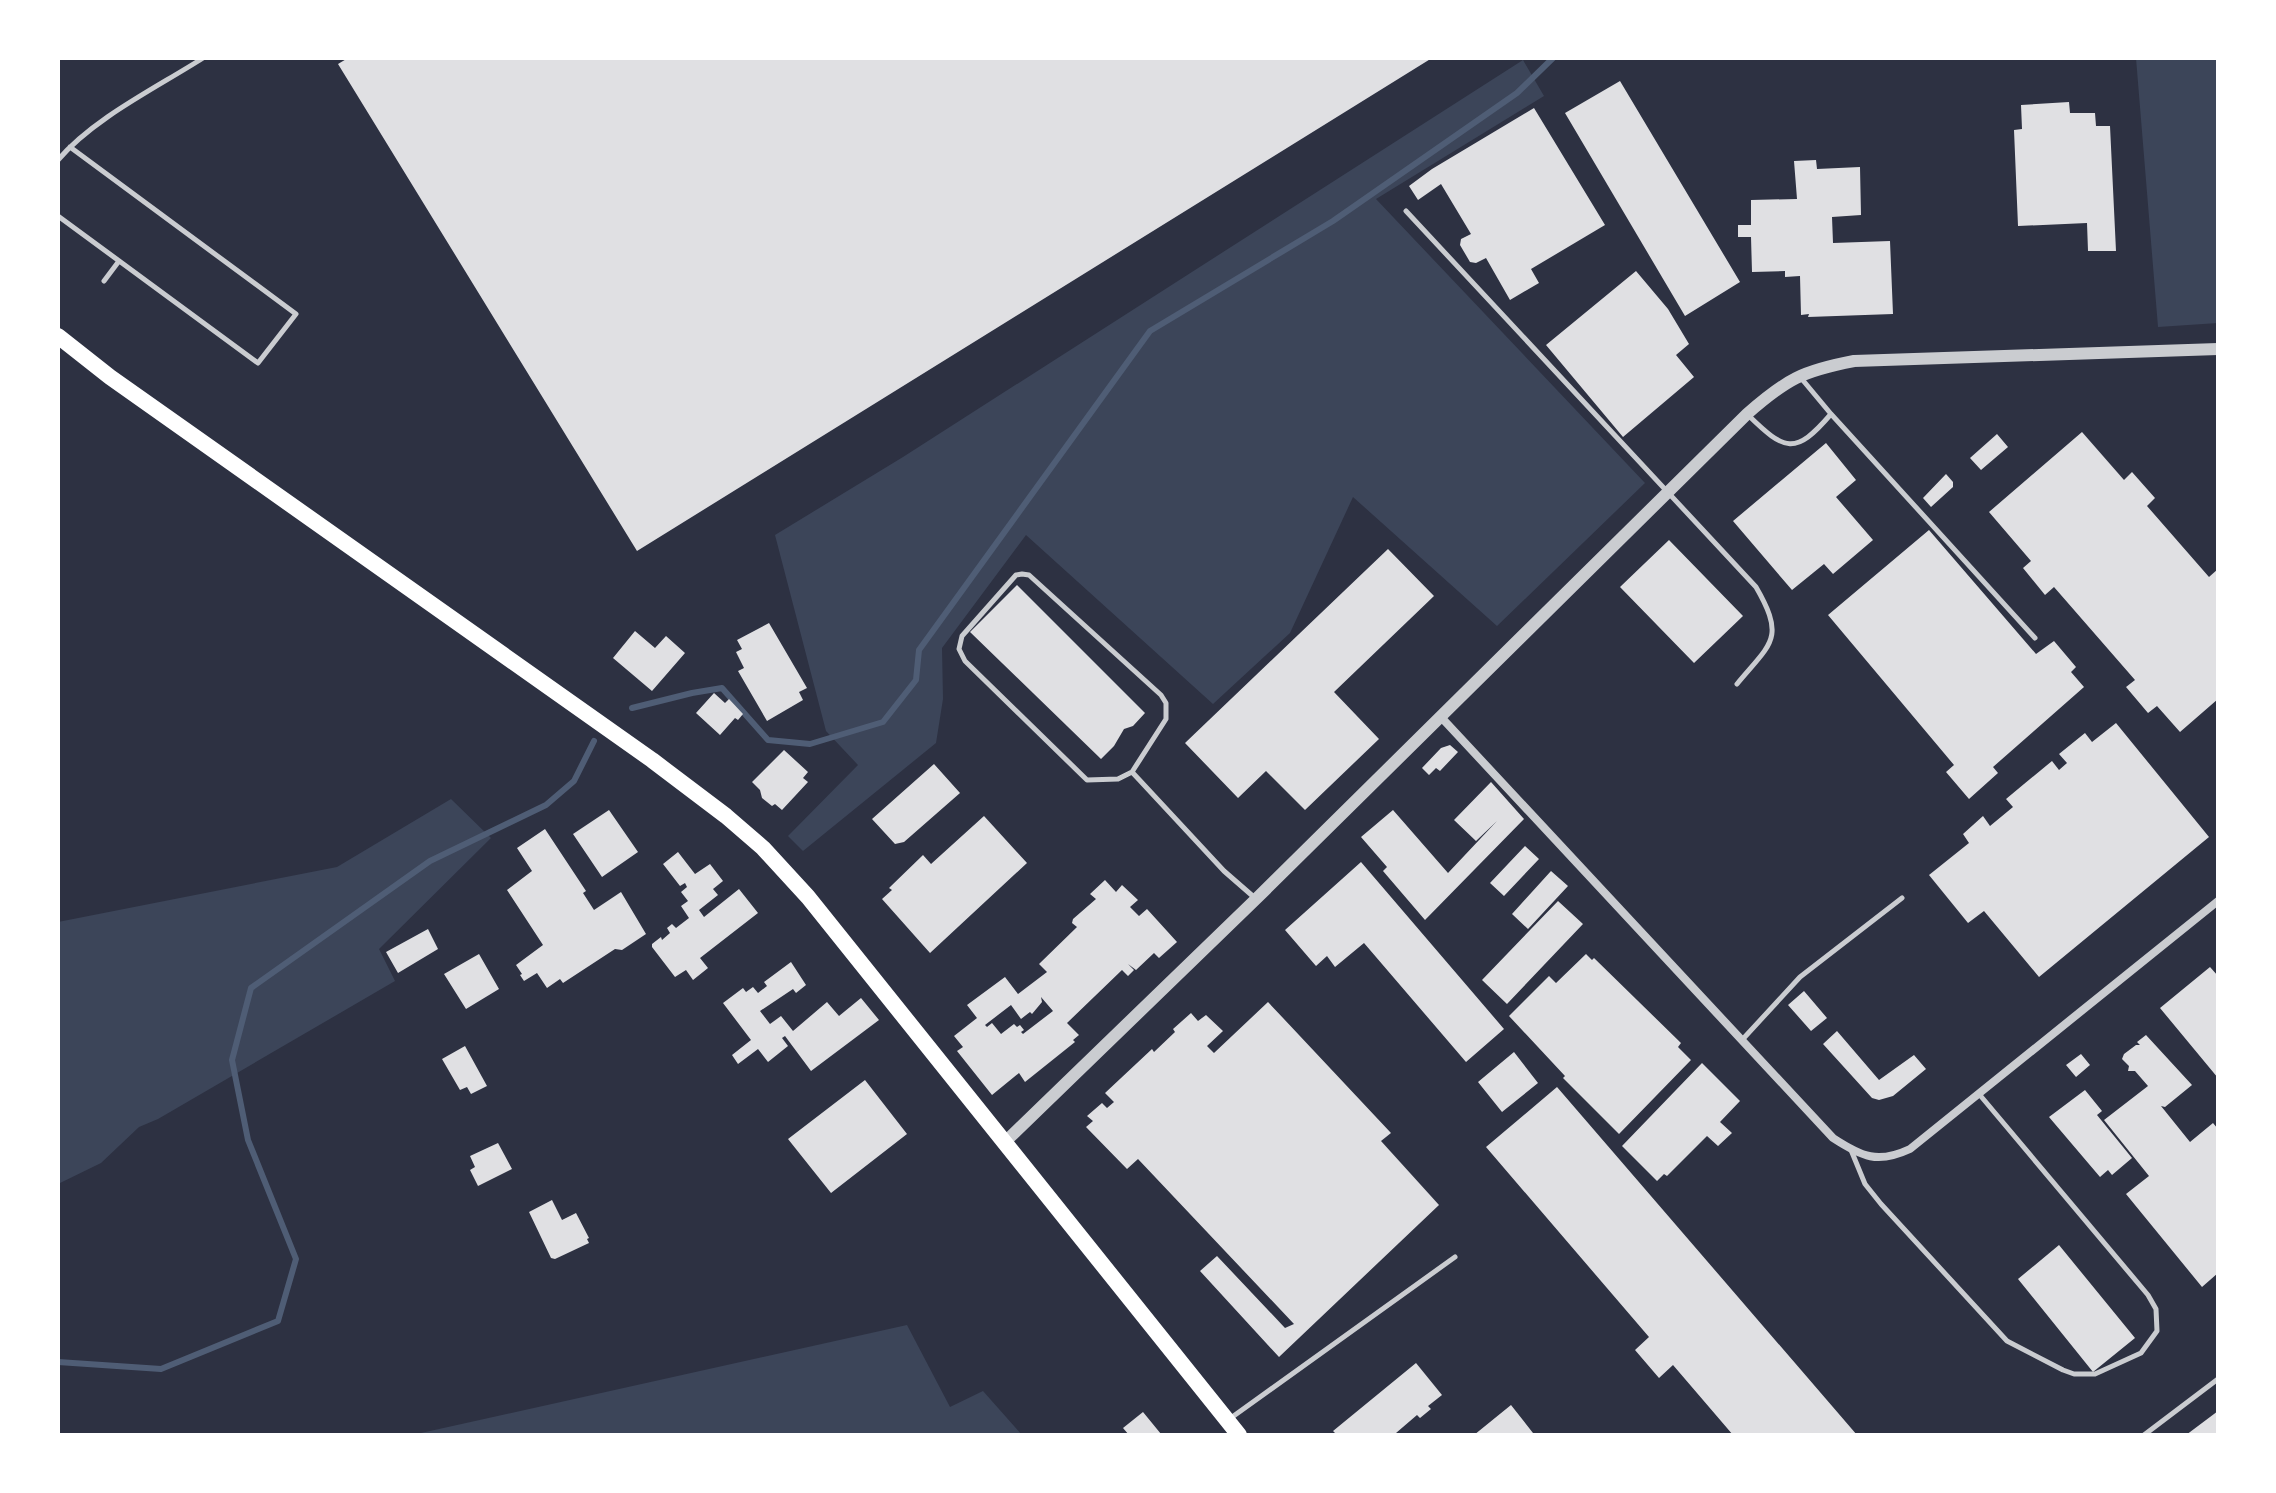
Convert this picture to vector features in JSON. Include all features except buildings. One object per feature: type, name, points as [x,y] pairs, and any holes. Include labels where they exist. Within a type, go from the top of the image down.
[{"type":"main road","points":[[58,336],[110,377],[598,721],[726,816],[763,848],[808,897],[1006,1141],[1239,1435]]},
{"type":"street","points":[[1006,1141],[1747,414],[1769,394],[1798,375],[1854,361],[2218,349]]},
{"type":"street","points":[[1440,716],[1833,1138],[1871,1158],[1891,1158],[1910,1149],[2218,901]]},
{"type":"lane","points":[[58,160],[70,147],[117,112],[203,58]]},
{"type":"lane","points":[[58,216],[258,363],[296,314],[70,147]]},
{"type":"lane","points":[[1406,211],[1756,587],[1768,607],[1773,626],[1771,642],[1737,684]]},
{"type":"lane","points":[[104,281],[119,261]]},
{"type":"lane","points":[[1798,375],[2035,638]]},
{"type":"lane","points":[[1747,414],[1775,441],[1788,444],[1800,443],[1814,434],[1831,414]]},
{"type":"lane","points":[[1016,575],[1029,575],[1161,695],[1166,703],[1166,719],[1132,772],[1118,779],[1087,780],[965,661],[959,649],[962,636],[1016,575]]},
{"type":"lane","points":[[1132,772],[1224,871],[1256,899]]},
{"type":"lane","points":[[1742,1040],[1800,977],[1902,898]]},
{"type":"lane","points":[[1851,1150],[1865,1184],[1881,1204],[2007,1341],[2074,1374],[2095,1374],[2141,1353],[2157,1331],[2156,1309],[2148,1295],[1979,1094]]},
{"type":"lane","points":[[1228,1420],[1455,1257]]},
{"type":"lane","points":[[2144,1435],[2218,1379]]},
{"type":"shaded area","points":[[2136,58],[2218,58],[2218,323],[2158,327]]},
{"type":"shaded area","points":[[1523,60],[1544,96],[1376,199],[1645,483],[1497,626],[1353,497],[1290,633],[1213,704],[1026,535],[942,648],[943,699],[936,743],[803,851],[788,836],[858,765],[826,731],[775,535],[903,457]]},
{"type":"shaded area","points":[[451,799],[491,838],[379,949],[395,981],[158,1119],[139,1127],[101,1163],[58,1184],[58,922],[337,867]]},
{"type":"shaded area","points":[[907,1325],[950,1407],[983,1391],[1022,1435],[412,1435]]},
{"type":"waterway","points":[[632,708],[722,688],[768,740],[810,744],[883,722],[916,680],[919,650],[1150,331],[1333,221],[1517,93],[1553,58]]},
{"type":"waterway","points":[[58,1362],[161,1369],[278,1321],[296,1259],[248,1140],[232,1060],[251,988],[430,861],[546,805],[574,781],[594,741]]}]
